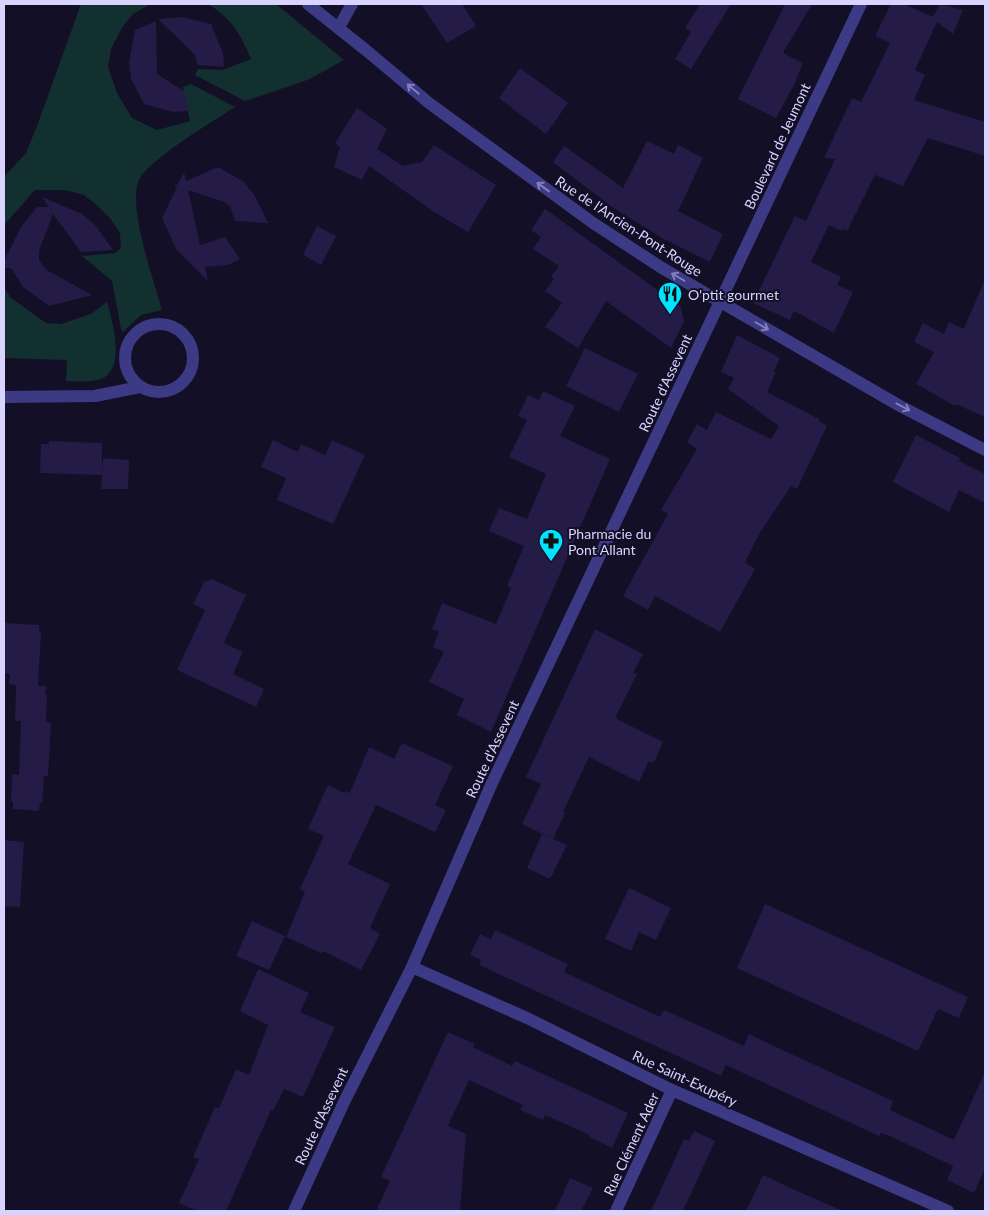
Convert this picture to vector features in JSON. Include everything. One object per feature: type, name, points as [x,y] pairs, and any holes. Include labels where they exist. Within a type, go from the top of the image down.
[{"type":"street","name":"Rue de l'Ancien-Pont-Rouge","points":[[308,4],[339,27],[429,103],[593,222],[662,268],[900,406],[985,450]]},
{"type":"street","points":[[339,27],[352,4]]},
{"type":"street","name":"Boulevard de Jeumont","points":[[720,301],[861,4]]},
{"type":"street","name":"Route d'Assevent","points":[[294,1211],[345,1100],[412,967],[492,783],[720,301]]},
{"type":"street","points":[[4,397],[95,396],[140,387],[150,392],[170,391],[180,386],[187,379],[194,359],[192,348],[182,333],[175,328],[161,324],[146,327],[137,332],[130,340],[126,349],[125,360],[127,370],[132,380],[140,387]]},
{"type":"street","name":"Rue Saint-Exupéry","points":[[412,967],[526,1018],[672,1090],[948,1211]]},
{"type":"street","name":"Rue Clément Ader","points":[[616,1211],[672,1090]]},
{"type":"green space","points":[[81,4],[150,4],[132,15],[123,26],[111,49],[108,67],[117,93],[132,118],[157,130],[190,121],[183,87],[191,84],[235,107],[168,151],[145,171],[139,180],[136,192],[136,207],[139,225],[162,310],[141,315],[123,332],[112,281],[82,256],[115,253],[121,248],[120,233],[110,218],[99,207],[84,195],[65,190],[35,190],[4,225],[4,177],[26,153]]},
{"type":"green space","points":[[208,4],[276,4],[344,60],[310,79],[245,101],[195,75],[198,69],[222,70],[251,59],[234,27],[223,15]]},
{"type":"green space","points":[[4,288],[11,298],[46,323],[61,324],[91,314],[107,302],[114,330],[116,352],[111,371],[105,377],[96,380],[66,381],[67,360],[4,358]]},
{"type":"building","points":[[421,4],[462,4],[476,26],[447,43]]},
{"type":"building","points":[[700,4],[731,4],[691,69],[675,59],[691,32],[685,28]]},
{"type":"building","points":[[785,4],[812,4],[783,53],[803,63],[794,85],[776,118],[738,99]]},
{"type":"building","points":[[891,4],[903,4],[933,17],[940,4],[963,10],[953,34],[937,22],[915,70],[925,75],[914,100],[985,122],[985,156],[928,138],[903,186],[875,175],[847,231],[842,229],[841,231],[829,225],[811,262],[841,277],[837,285],[853,292],[834,333],[794,311],[790,320],[753,303],[795,216],[806,221],[835,159],[824,158],[852,98],[861,102],[890,43],[875,36]]},
{"type":"building","points":[[182,17],[211,24],[223,53],[224,67],[198,65],[194,54],[158,19]]},
{"type":"building","points":[[156,21],[157,74],[184,91],[189,111],[173,112],[144,104],[131,79],[129,62],[135,30]]},
{"type":"building","points":[[520,68],[568,103],[546,134],[499,98]]},
{"type":"building","points":[[357,108],[387,129],[377,149],[403,166],[422,162],[434,145],[496,185],[468,232],[434,212],[369,166],[362,180],[334,167],[340,147],[335,143]]},
{"type":"building","points":[[647,141],[674,154],[678,145],[703,158],[678,211],[723,234],[710,262],[662,238],[612,207],[553,162],[564,146],[623,188]]},
{"type":"building","points":[[218,167],[244,182],[255,196],[268,223],[235,221],[230,206],[224,202],[188,190],[200,245],[225,237],[240,259],[228,265],[205,267],[208,281],[176,249],[162,218],[177,187],[174,186],[178,184],[184,172],[186,181]]},
{"type":"building","points":[[42,197],[82,214],[95,225],[113,250],[81,252],[53,214],[39,251],[39,260],[45,269],[92,295],[49,306],[23,287],[11,268],[4,268],[4,261],[21,227],[37,207],[49,207]]},
{"type":"building","points":[[545,209],[681,307],[684,321],[671,348],[606,301],[578,348],[545,327],[562,303],[545,291],[554,279],[551,277],[559,266],[533,249],[541,237],[531,230]]},
{"type":"building","points":[[317,226],[336,236],[321,265],[303,255]]},
{"type":"building","points":[[985,279],[985,417],[956,404],[955,406],[916,384],[934,352],[914,342],[923,323],[944,334],[949,322],[964,329]]},
{"type":"building","points":[[737,335],[780,358],[767,392],[819,419],[819,421],[827,426],[797,489],[791,486],[761,531],[745,562],[755,569],[720,632],[655,596],[648,610],[623,596],[668,514],[661,510],[697,449],[687,442],[697,424],[707,430],[716,412],[771,439],[779,426],[728,389],[734,378],[721,372]]},
{"type":"building","points":[[585,348],[638,374],[619,412],[566,386]]},
{"type":"building","points":[[543,391],[575,406],[560,436],[610,459],[491,732],[457,715],[464,699],[429,682],[444,652],[433,647],[439,632],[432,629],[442,603],[496,624],[511,588],[507,586],[524,546],[489,531],[499,508],[527,519],[546,474],[509,457],[527,420],[518,416],[528,395],[539,400]]},
{"type":"building","points":[[916,435],[960,458],[959,461],[985,474],[985,503],[959,490],[949,512],[893,482]]},
{"type":"building","points":[[273,440],[298,452],[301,444],[325,455],[332,440],[365,455],[333,524],[277,500],[286,478],[261,467]]},
{"type":"building","points":[[49,441],[102,443],[102,473],[103,458],[129,460],[128,489],[101,489],[102,475],[40,473],[41,444],[49,444]]},
{"type":"building","points":[[212,579],[246,595],[224,643],[243,652],[233,674],[264,689],[256,707],[177,670],[205,610],[193,604],[204,582]]},
{"type":"building","points":[[4,623],[39,625],[39,633],[41,633],[38,686],[46,686],[46,722],[51,723],[48,776],[44,776],[42,803],[40,803],[39,811],[13,809],[13,802],[11,801],[12,774],[19,775],[21,721],[15,721],[16,685],[9,684],[10,674],[4,673]]},
{"type":"building","points":[[595,629],[643,654],[633,673],[637,674],[615,718],[663,742],[655,760],[653,763],[649,761],[639,782],[589,757],[563,812],[565,813],[553,839],[522,824],[541,784],[526,777]]},
{"type":"building","points":[[402,743],[453,766],[435,805],[446,810],[435,832],[376,805],[348,864],[390,884],[370,928],[380,934],[361,970],[323,951],[321,953],[286,937],[305,892],[300,889],[324,836],[308,829],[328,785],[344,793],[345,791],[350,793],[369,747],[394,759]]},
{"type":"building","points":[[542,834],[567,845],[550,879],[527,868]]},
{"type":"building","points":[[4,840],[24,842],[20,907],[4,906]]},
{"type":"building","points":[[629,888],[671,908],[656,940],[639,932],[631,951],[605,939]]},
{"type":"building","points":[[765,904],[968,997],[959,1018],[938,1009],[918,1051],[737,968]]},
{"type":"building","points":[[252,921],[285,936],[269,970],[236,956]]},
{"type":"building","points":[[495,930],[568,964],[564,972],[660,1017],[664,1010],[744,1046],[749,1034],[893,1101],[890,1110],[954,1140],[985,1072],[985,1168],[974,1193],[947,1180],[953,1166],[890,1136],[881,1133],[879,1136],[726,1065],[721,1076],[479,965],[481,960],[470,955],[480,934],[491,939]]},
{"type":"building","points":[[258,969],[309,993],[300,1012],[335,1027],[303,1097],[284,1089],[273,1111],[271,1110],[226,1211],[197,1211],[179,1203],[199,1159],[193,1157],[215,1107],[219,1108],[236,1069],[249,1075],[268,1025],[240,1011]]},
{"type":"building","points":[[448,1032],[475,1044],[473,1047],[512,1066],[515,1061],[628,1113],[612,1148],[589,1137],[590,1135],[545,1115],[543,1120],[520,1110],[523,1105],[469,1080],[448,1126],[466,1134],[460,1211],[376,1211],[390,1181],[381,1177]]},
{"type":"building","points":[[694,1131],[715,1141],[683,1211],[651,1211],[684,1139],[689,1141]]},
{"type":"building","points":[[763,1175],[786,1186],[843,1211],[746,1211]]},
{"type":"building","points":[[570,1178],[593,1188],[581,1211],[555,1211]]},
{"type":"place","name":"O'ptit gourmet","points":[[670,315]]},
{"type":"place","name":"Pharmacie du Pont Allant","points":[[551,562]]}]
